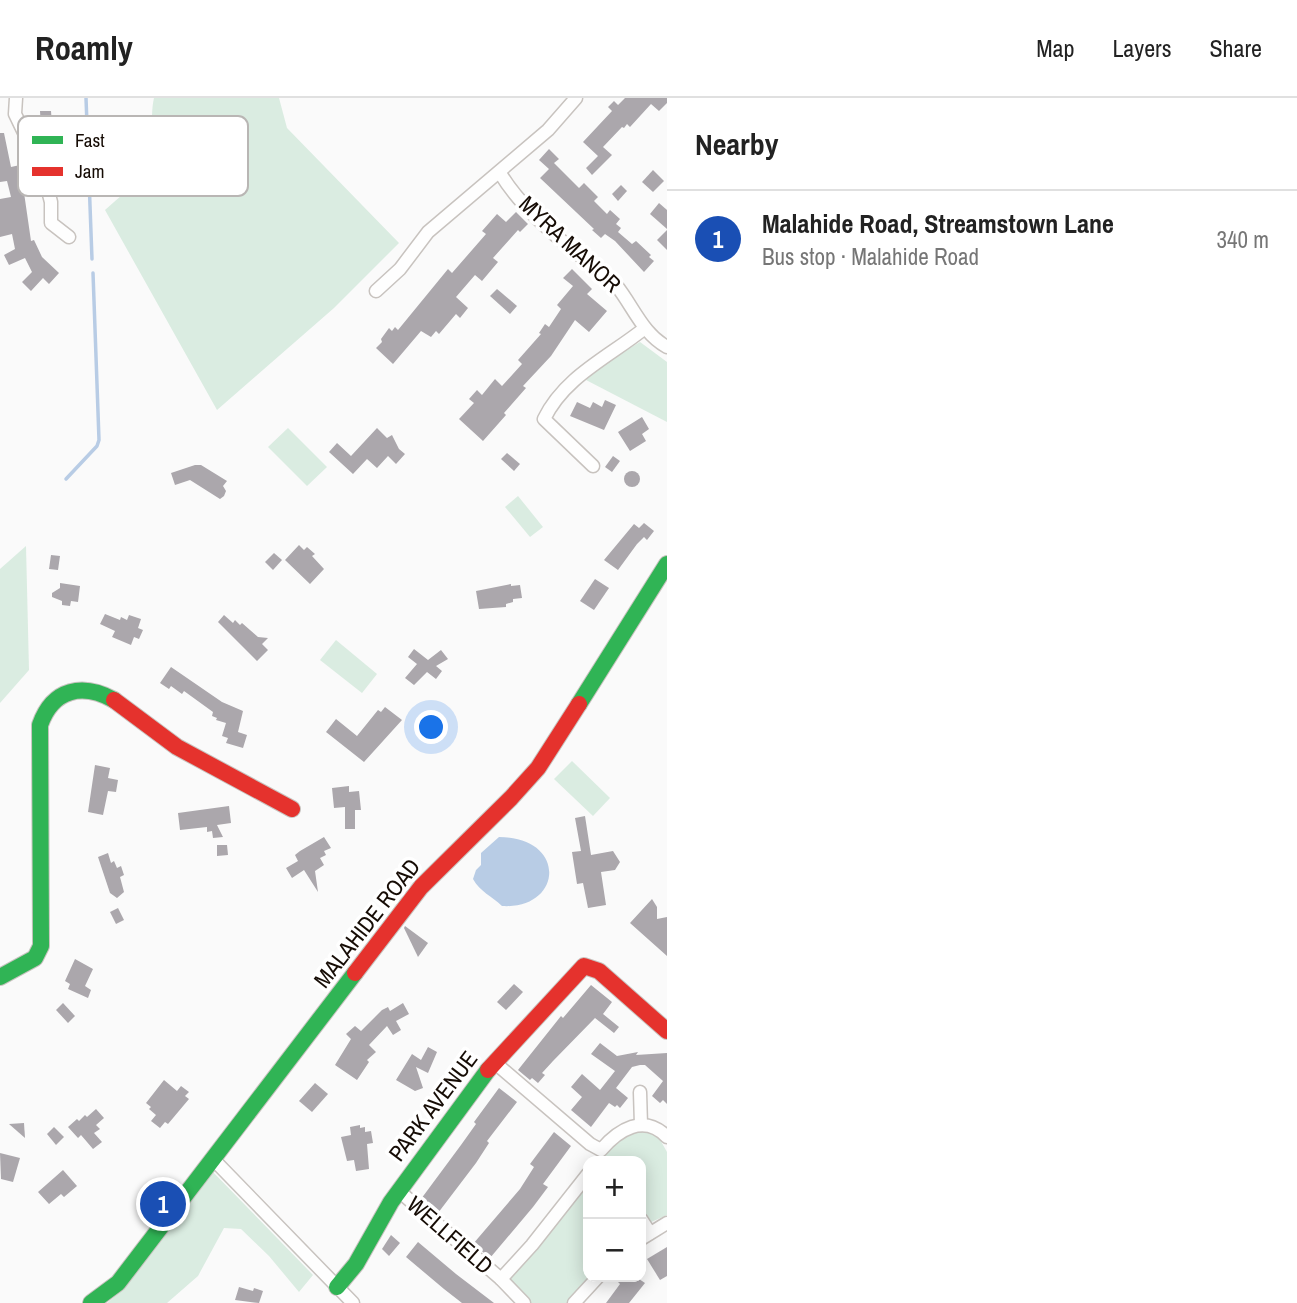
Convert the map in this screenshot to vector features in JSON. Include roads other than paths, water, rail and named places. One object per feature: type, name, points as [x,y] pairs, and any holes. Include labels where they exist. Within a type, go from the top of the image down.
[{"type":"street","points":[[16,98],[15,114],[18,120]]},
{"type":"street","points":[[376,291],[400,269],[430,230],[548,130],[576,98]]},
{"type":"street","name":"MYRA MANOR","points":[[500,173],[505,182],[546,225],[613,282],[645,328],[667,347]]},
{"type":"street","points":[[49,196],[51,223],[69,237]]},
{"type":"street","points":[[593,466],[544,419],[558,396],[572,381],[645,328]]},
{"type":"street","name":"MALAHIDE ROAD","points":[[91,1303],[118,1283],[421,887],[538,768],[667,564]]},
{"type":"street","points":[[0,977],[35,958],[41,946],[40,725],[42,716],[60,695],[69,691],[92,690],[120,703],[175,745],[292,809]]},
{"type":"street","name":"PARK AVENUE","points":[[337,1287],[356,1264],[399,1191],[494,1062],[584,966],[599,971],[667,1031]]},
{"type":"street","points":[[494,1062],[600,1150],[620,1130],[641,1125],[654,1128],[667,1137]]},
{"type":"street","points":[[640,1092],[641,1125]]},
{"type":"street","points":[[213,1159],[353,1303]]},
{"type":"street","name":"WELLFIELD","points":[[501,1279],[532,1245],[583,1180]]},
{"type":"street","name":"WELLFIELD","points":[[399,1191],[501,1279],[524,1303]]},
{"type":"street","points":[[646,1235],[667,1223]]},
{"type":"street","points":[[574,1303],[593,1282]]},
{"type":"water","points":[[499,837],[521,840],[537,848],[546,860],[549,873],[546,886],[537,897],[522,904],[502,906],[473,879],[481,865],[481,853]]},
{"type":"waterway","points":[[86,98],[87,116]]},
{"type":"waterway","points":[[90,196],[92,259]]},
{"type":"waterway","points":[[66,479],[97,446],[99,440],[93,273]]},
{"type":"place","name":"Malahide Road, Streamstown Lane","points":[[163,1204]]}]
